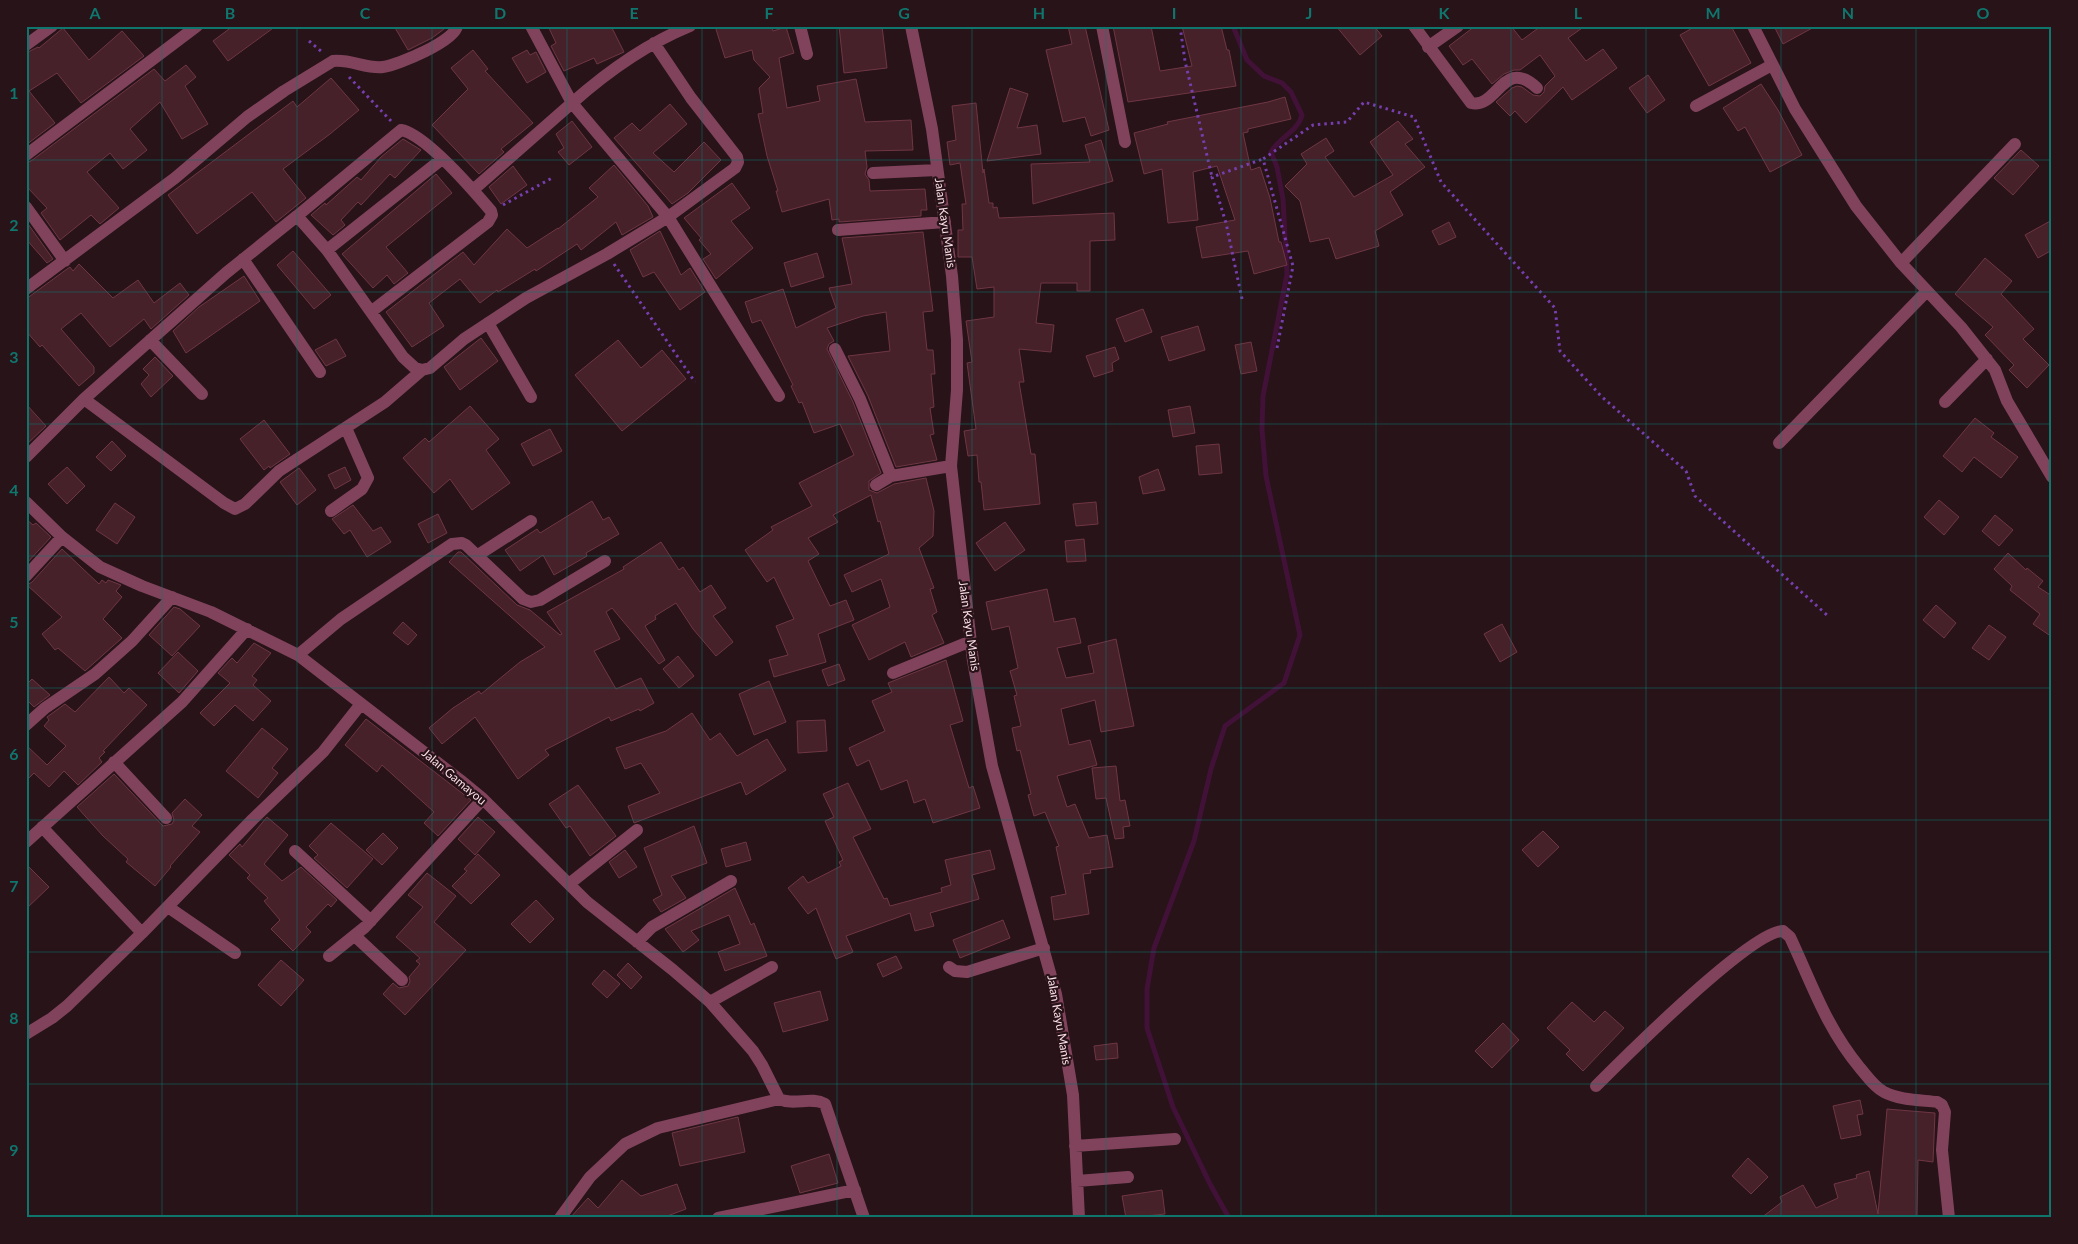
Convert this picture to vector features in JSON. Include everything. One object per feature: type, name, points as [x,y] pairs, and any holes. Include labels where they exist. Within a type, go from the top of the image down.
[{"type":"street","points":[[26,45],[52,26]]},
{"type":"street","points":[[26,156],[197,26]]},
{"type":"street","points":[[26,289],[175,178],[248,117],[284,91],[333,61],[342,60],[360,65],[384,67],[432,48],[452,35],[457,26]]},
{"type":"street","points":[[531,26],[572,102],[668,217],[779,396]]},
{"type":"street","points":[[472,190],[572,102],[620,63],[654,43],[690,26]]},
{"type":"street","points":[[800,26],[807,54]]},
{"type":"street","name":"Jalan Kayu Manis","points":[[911,26],[932,129],[952,276],[957,340],[957,390],[951,466],[971,641],[992,766],[1056,994],[1071,1086],[1080,1218]]},
{"type":"street","points":[[1102,26],[1125,142]]},
{"type":"street","points":[[1414,26],[1471,104],[1481,103],[1509,80],[1515,78],[1527,78],[1537,88]]},
{"type":"street","points":[[1428,47],[1458,26]]},
{"type":"street","points":[[1753,26],[1772,65],[1820,151],[1856,206],[1901,263],[1961,327],[1995,370],[2016,418],[2052,477]]},
{"type":"street","points":[[84,399],[224,503],[235,509],[246,504],[268,481],[296,458],[385,402],[422,370],[430,368],[451,349],[488,323],[526,298],[607,254],[668,217],[735,168],[738,162],[737,157],[691,98],[654,43]]},
{"type":"street","points":[[1696,106],[1772,65]]},
{"type":"street","points":[[26,457],[84,399],[150,340],[243,259],[401,130],[417,136],[442,159],[491,211],[492,215],[488,222],[372,311]]},
{"type":"street","points":[[1901,263],[2015,144]]},
{"type":"street","points":[[327,250],[442,159]]},
{"type":"street","points":[[872,173],[937,170]]},
{"type":"street","points":[[26,207],[65,261]]},
{"type":"street","points":[[297,216],[327,250],[403,357],[415,368],[422,370]]},
{"type":"street","points":[[838,230],[945,222]]},
{"type":"street","points":[[243,259],[320,372]]},
{"type":"street","points":[[1779,443],[1928,291]]},
{"type":"street","points":[[488,323],[532,397]]},
{"type":"street","points":[[150,340],[202,394]]},
{"type":"street","points":[[835,349],[860,399],[891,476]]},
{"type":"street","points":[[1945,402],[1987,359]]},
{"type":"street","points":[[331,511],[362,489],[368,478],[346,428]]},
{"type":"street","points":[[876,484],[891,476],[951,466]]},
{"type":"street","name":"Jalan Gamayou","points":[[26,502],[62,536],[100,566],[142,586],[247,629],[298,654],[360,704],[391,726],[482,799],[569,884],[710,1002],[753,1051],[780,1099]]},
{"type":"street","points":[[478,555],[531,521]]},
{"type":"street","points":[[26,576],[62,536]]},
{"type":"street","points":[[298,654],[341,619],[452,544],[462,543],[478,555],[523,599],[531,602],[540,600],[605,561]]},
{"type":"street","points":[[26,725],[45,708],[95,674],[132,641],[172,597]]},
{"type":"street","points":[[26,842],[182,702],[247,629]]},
{"type":"street","points":[[893,673],[971,641]]},
{"type":"street","points":[[26,1034],[67,1006],[142,933],[253,819],[323,752],[360,704]]},
{"type":"street","points":[[114,762],[166,818]]},
{"type":"street","points":[[329,956],[371,921],[482,799]]},
{"type":"street","points":[[42,827],[142,933]]},
{"type":"street","points":[[569,884],[637,830]]},
{"type":"street","points":[[294,851],[371,921]]},
{"type":"street","points":[[637,942],[652,927],[731,881]]},
{"type":"street","points":[[168,907],[235,953]]},
{"type":"street","points":[[1596,1086],[1663,1020],[1726,967],[1762,939],[1783,931],[1790,937],[1819,1004],[1842,1047],[1868,1078],[1883,1092],[1893,1096],[1936,1102],[1942,1105],[1945,1112],[1942,1150],[1949,1218]]},
{"type":"street","points":[[355,936],[402,980]]},
{"type":"street","points":[[949,967],[955,971],[967,972],[1044,948]]},
{"type":"street","points":[[710,1002],[772,967]]},
{"type":"street","points":[[560,1218],[590,1177],[624,1144],[658,1128],[780,1099],[791,1103],[817,1100],[823,1102],[828,1107],[836,1141],[864,1218]]},
{"type":"street","points":[[1075,1146],[1175,1139]]},
{"type":"street","points":[[1077,1181],[1128,1176]]},
{"type":"street","points":[[718,1218],[855,1190]]},
{"type":"path","points":[[1180,26],[1185,61],[1212,177],[1226,223],[1242,299]]},
{"type":"path","points":[[309,41],[333,61],[401,130]]},
{"type":"path","points":[[1212,177],[1263,159],[1313,125],[1348,122],[1364,102],[1414,117],[1441,182],[1555,308],[1560,351],[1601,396],[1686,471],[1695,496],[1827,615]]},
{"type":"path","points":[[1263,159],[1294,266],[1277,348]]},
{"type":"path","points":[[491,211],[552,178]]},
{"type":"path","points":[[607,254],[695,382]]},
{"type":"building","points":[[233,26],[276,26],[228,61],[213,41]]},
{"type":"building","points":[[394,26],[448,26],[432,38],[408,50]]},
{"type":"building","points":[[548,26],[611,26],[624,52],[597,64],[594,58],[564,71],[551,46],[556,43]]},
{"type":"building","points":[[715,26],[771,26],[773,31],[786,27],[794,53],[779,58],[787,108],[820,101],[817,86],[856,79],[865,122],[911,120],[913,150],[865,151],[867,167],[865,174],[869,180],[870,191],[925,189],[927,210],[921,210],[921,216],[839,222],[839,219],[832,220],[829,199],[782,212],[758,114],[763,113],[759,88],[770,77],[754,60],[752,50],[725,58]]},
{"type":"building","points":[[839,26],[882,26],[887,68],[844,73]]},
{"type":"building","points":[[1068,26],[1085,26],[1109,130],[1091,136],[1085,117],[1063,122],[1046,50],[1072,44]]},
{"type":"building","points":[[1113,26],[1151,26],[1160,71],[1192,66],[1182,26],[1221,26],[1227,50],[1229,50],[1236,86],[1128,102]]},
{"type":"building","points":[[1336,26],[1374,26],[1382,36],[1360,55]]},
{"type":"building","points":[[1475,26],[1511,26],[1522,40],[1541,26],[1585,26],[1568,38],[1586,61],[1603,49],[1617,68],[1572,100],[1563,87],[1526,123],[1515,111],[1510,116],[1496,102],[1517,86],[1522,87],[1533,95],[1540,96],[1544,92],[1545,86],[1555,76],[1540,55],[1520,70],[1504,74],[1492,84],[1472,59],[1463,65],[1449,46]]},
{"type":"building","points":[[1696,26],[1731,26],[1751,63],[1709,86],[1680,35]]},
{"type":"building","points":[[1774,26],[1816,26],[1783,44]]},
{"type":"building","points":[[63,28],[89,60],[122,31],[144,56],[81,103],[57,73],[29,91],[55,123],[26,145],[26,53],[39,48]]},
{"type":"building","points":[[473,50],[488,69],[485,71],[533,123],[501,149],[504,152],[479,174],[432,125],[468,89],[451,68]]},
{"type":"building","points":[[527,50],[530,55],[536,52],[546,72],[527,83],[512,58]]},
{"type":"building","points":[[186,65],[196,77],[185,86],[208,124],[182,139],[160,102],[130,129],[147,150],[123,169],[110,153],[87,172],[119,208],[100,224],[91,215],[60,240],[41,213],[47,208],[26,186],[26,163],[154,69],[165,81]]},
{"type":"building","points":[[1648,75],[1665,100],[1647,113],[1629,88]]},
{"type":"building","points":[[331,78],[359,110],[283,169],[306,198],[276,222],[252,192],[197,234],[168,195],[293,101],[297,107]]},
{"type":"building","points":[[1761,84],[1778,110],[1802,155],[1770,172],[1745,127],[1738,131],[1723,108]]},
{"type":"building","points":[[1010,88],[1028,94],[1017,128],[1037,125],[1041,154],[987,161]]},
{"type":"building","points":[[1285,97],[1291,119],[1248,129],[1248,132],[1243,133],[1251,170],[1260,167],[1270,198],[1279,242],[1281,242],[1287,265],[1254,274],[1248,251],[1202,258],[1196,227],[1235,220],[1217,166],[1193,172],[1198,220],[1168,223],[1162,169],[1144,174],[1134,133],[1168,124],[1167,122]]},
{"type":"building","points":[[976,103],[983,173],[984,169],[989,203],[993,203],[993,208],[997,207],[999,218],[1114,213],[1115,240],[1090,241],[1090,291],[1077,291],[1077,283],[1041,283],[1036,323],[1054,325],[1051,352],[1019,349],[1024,382],[1019,382],[1031,454],[1035,454],[1040,504],[984,510],[977,455],[968,456],[964,431],[976,429],[967,363],[972,362],[966,321],[994,317],[994,287],[977,289],[972,257],[958,257],[958,230],[963,230],[962,204],[966,204],[960,163],[950,165],[947,142],[956,140],[952,106]]},
{"type":"building","points":[[670,104],[687,124],[653,153],[674,172],[704,142],[721,160],[688,193],[672,204],[614,138],[632,123],[640,131]]},
{"type":"building","points":[[572,121],[592,147],[569,165],[558,152],[564,148],[556,134]]},
{"type":"building","points":[[1398,121],[1413,139],[1405,144],[1425,167],[1390,192],[1403,215],[1375,231],[1379,246],[1336,259],[1329,238],[1310,242],[1300,201],[1285,186],[1307,164],[1301,154],[1326,138],[1334,151],[1325,157],[1354,197],[1393,175],[1370,142]]},
{"type":"building","points":[[403,139],[421,150],[395,178],[390,174],[361,205],[358,202],[341,220],[344,226],[333,235],[311,215],[325,203],[326,205],[357,177],[361,180],[381,157]]},
{"type":"building","points":[[1101,140],[1113,181],[1033,204],[1031,164],[1090,162],[1085,145]]},
{"type":"building","points":[[2021,150],[2039,166],[2013,195],[1994,178]]},
{"type":"building","points":[[614,165],[648,206],[653,217],[622,235],[616,222],[581,250],[577,244],[536,271],[535,269],[498,292],[497,290],[480,303],[460,279],[429,303],[444,326],[412,347],[386,312],[463,252],[474,265],[507,229],[527,248],[558,229],[598,197],[589,188]]},
{"type":"building","points":[[513,166],[527,185],[501,204],[489,187]]},
{"type":"building","points":[[436,174],[452,193],[386,247],[408,273],[394,284],[387,275],[373,288],[342,254]]},
{"type":"building","points":[[732,183],[750,208],[731,221],[753,248],[716,279],[703,259],[711,254],[699,240],[701,238],[684,218]]},
{"type":"building","points":[[2052,220],[2052,250],[2038,258],[2025,235]]},
{"type":"building","points":[[1449,222],[1456,237],[1439,245],[1432,231]]},
{"type":"building","points":[[28,224],[53,259],[47,263],[26,239],[26,226]]},
{"type":"building","points":[[660,231],[681,275],[690,268],[705,292],[680,310],[654,272],[643,277],[630,250]]},
{"type":"building","points":[[923,232],[933,311],[923,312],[927,350],[933,350],[935,374],[931,374],[934,407],[930,408],[934,434],[930,435],[937,460],[896,467],[868,396],[848,356],[890,351],[886,312],[863,316],[827,328],[834,341],[829,344],[827,349],[853,402],[881,473],[869,481],[869,490],[877,493],[894,484],[926,478],[934,511],[933,536],[919,548],[934,588],[930,589],[937,612],[932,615],[944,643],[911,657],[905,642],[869,660],[852,625],[890,607],[881,579],[852,592],[844,575],[889,554],[871,495],[833,515],[838,522],[808,538],[819,554],[808,561],[830,606],[846,600],[854,620],[818,634],[826,662],[774,677],[769,660],[788,655],[776,626],[794,619],[774,577],[767,582],[745,550],[773,530],[771,527],[812,506],[799,483],[854,455],[840,424],[814,433],[802,402],[799,403],[791,386],[793,385],[761,320],[752,323],[745,302],[783,289],[796,328],[836,308],[829,288],[852,284],[842,238]]},
{"type":"building","points":[[293,251],[331,295],[314,309],[277,265]]},
{"type":"building","points":[[817,253],[824,277],[791,287],[784,263]]},
{"type":"building","points":[[1985,258],[2012,281],[2001,294],[2034,329],[2023,339],[2049,365],[2027,388],[2009,370],[2014,365],[1985,335],[1993,327],[1955,294]]},
{"type":"building","points":[[79,264],[113,298],[138,280],[154,303],[180,283],[189,295],[151,329],[144,319],[110,347],[81,313],[61,329],[94,367],[94,373],[79,386],[42,345],[40,347],[26,331],[26,299],[70,267],[73,271]]},
{"type":"building","points":[[244,276],[260,301],[186,353],[173,331],[199,307]]},
{"type":"building","points":[[1143,309],[1152,332],[1125,342],[1116,319]]},
{"type":"building","points":[[1198,326],[1205,350],[1169,361],[1161,337]]},
{"type":"building","points":[[481,338],[498,361],[460,390],[444,367]]},
{"type":"building","points":[[336,339],[346,356],[326,366],[315,350]]},
{"type":"building","points":[[618,340],[641,368],[662,350],[686,379],[622,431],[575,375]]},
{"type":"building","points":[[1251,342],[1257,371],[1241,374],[1235,345]]},
{"type":"building","points":[[1115,347],[1119,359],[1112,363],[1113,371],[1094,377],[1086,356]]},
{"type":"building","points":[[155,357],[173,376],[151,397],[141,384],[149,375],[143,369]]},
{"type":"building","points":[[26,404],[46,426],[26,445]]},
{"type":"building","points":[[470,406],[499,439],[486,450],[510,483],[472,510],[450,479],[434,493],[403,458],[425,438],[429,442]]},
{"type":"building","points":[[1190,406],[1195,433],[1173,437],[1168,410]]},
{"type":"building","points":[[1975,418],[1994,433],[1991,437],[2018,457],[2001,478],[1974,457],[1962,472],[1943,456]]},
{"type":"building","points":[[264,420],[290,454],[264,470],[240,439]]},
{"type":"building","points":[[550,429],[562,451],[533,466],[521,444]]},
{"type":"building","points":[[112,441],[126,456],[111,471],[96,457]]},
{"type":"building","points":[[1219,444],[1222,473],[1199,475],[1196,446]]},
{"type":"building","points":[[67,467],[85,486],[67,504],[48,484]]},
{"type":"building","points":[[345,467],[351,480],[335,489],[328,475]]},
{"type":"building","points":[[299,468],[316,490],[297,505],[280,482]]},
{"type":"building","points":[[1158,469],[1165,490],[1143,494],[1139,477]]},
{"type":"building","points":[[1939,500],[1959,517],[1944,535],[1924,517]]},
{"type":"building","points":[[592,501],[603,520],[609,517],[619,534],[586,553],[587,556],[554,575],[543,555],[520,571],[505,550],[537,529],[540,533]]},
{"type":"building","points":[[1096,502],[1098,524],[1076,526],[1073,504]]},
{"type":"building","points":[[115,503],[135,517],[117,544],[96,530]]},
{"type":"building","points":[[353,505],[373,531],[381,527],[391,542],[367,557],[350,530],[344,534],[332,519]]},
{"type":"building","points":[[438,514],[447,533],[428,543],[418,524]]},
{"type":"building","points":[[1995,515],[2013,530],[1999,546],[1982,531]]},
{"type":"building","points":[[26,519],[33,525],[36,523],[51,537],[26,564]]},
{"type":"building","points":[[1005,522],[1025,550],[995,571],[976,543]]},
{"type":"building","points":[[1084,539],[1086,561],[1067,562],[1065,541]]},
{"type":"building","points":[[661,542],[679,570],[683,567],[700,592],[711,585],[726,608],[713,616],[733,642],[716,656],[693,629],[676,603],[655,616],[656,619],[645,626],[665,660],[659,664],[612,608],[606,612],[620,639],[594,651],[616,689],[641,678],[654,703],[640,711],[639,709],[611,721],[609,717],[545,750],[549,755],[518,779],[475,717],[442,744],[429,728],[453,708],[479,691],[481,694],[520,662],[545,647],[449,562],[458,552],[461,552],[517,605],[530,610],[560,635],[562,634],[547,612],[624,569],[623,567]]},
{"type":"building","points":[[62,549],[99,584],[102,580],[106,583],[108,580],[121,585],[116,591],[122,597],[103,619],[122,638],[85,671],[58,648],[55,650],[42,634],[62,617],[27,585]]},
{"type":"building","points":[[2008,553],[2026,570],[2027,568],[2043,581],[2038,587],[2052,596],[2052,637],[2033,624],[2040,614],[2010,590],[2012,586],[1994,569]]},
{"type":"building","points":[[1047,589],[1054,622],[1075,618],[1081,643],[1057,648],[1066,678],[1094,673],[1088,646],[1116,639],[1134,726],[1101,732],[1095,700],[1061,709],[1069,745],[1090,740],[1097,765],[1057,776],[1067,807],[1075,804],[1089,838],[1107,835],[1113,867],[1090,870],[1091,873],[1083,874],[1089,914],[1054,920],[1051,897],[1066,894],[1056,847],[1059,846],[1045,812],[1034,816],[1028,795],[1031,794],[1020,750],[1017,751],[1012,728],[1021,726],[1014,696],[1017,695],[1010,671],[1018,668],[1009,626],[992,630],[986,602]]},
{"type":"building","points":[[1936,605],[1956,623],[1944,638],[1923,620]]},
{"type":"building","points":[[174,607],[180,609],[200,626],[172,656],[149,635]]},
{"type":"building","points":[[403,622],[417,635],[408,645],[393,633]]},
{"type":"building","points":[[1502,624],[1517,652],[1500,662],[1484,634]]},
{"type":"building","points":[[1989,625],[2006,637],[1989,660],[1972,648]]},
{"type":"building","points":[[254,643],[271,653],[252,676],[257,680],[253,685],[271,701],[253,721],[235,705],[214,726],[200,713],[230,683],[218,673],[232,658],[237,663]]},
{"type":"building","points":[[178,652],[198,671],[179,693],[158,673]]},
{"type":"building","points":[[678,656],[694,676],[679,688],[663,669]]},
{"type":"building","points":[[946,660],[963,721],[950,725],[969,788],[973,786],[980,808],[933,823],[925,799],[914,803],[907,780],[881,790],[869,760],[857,766],[849,748],[885,731],[872,701],[892,692],[888,683]]},
{"type":"building","points":[[839,664],[845,680],[828,686],[822,670]]},
{"type":"building","points":[[109,677],[124,693],[129,688],[147,705],[103,751],[105,752],[99,758],[102,762],[78,785],[64,771],[49,787],[34,773],[26,781],[26,745],[47,765],[66,746],[44,726],[49,720],[47,717],[65,704],[75,712]]},
{"type":"building","points":[[32,679],[50,695],[34,707],[26,699],[26,685]]},
{"type":"building","points":[[769,681],[786,722],[754,735],[739,694]]},
{"type":"building","points":[[692,713],[710,740],[720,733],[737,756],[767,739],[786,770],[746,795],[741,782],[634,823],[628,806],[660,793],[641,763],[625,769],[616,748],[666,731]]},
{"type":"building","points":[[366,719],[471,800],[438,836],[424,823],[434,812],[382,765],[377,772],[345,745]]},
{"type":"building","points":[[825,720],[827,751],[798,753],[797,721]]},
{"type":"building","points":[[262,728],[288,749],[272,768],[278,773],[258,798],[226,771]]},
{"type":"building","points":[[1116,766],[1120,801],[1125,800],[1130,826],[1123,827],[1124,838],[1115,839],[1106,798],[1096,799],[1092,768]]},
{"type":"building","points":[[114,774],[163,826],[172,824],[174,820],[172,813],[185,799],[202,815],[192,826],[200,832],[155,886],[126,862],[128,859],[103,836],[77,807]]},
{"type":"building","points":[[848,783],[871,829],[853,837],[884,899],[887,898],[890,906],[942,892],[941,888],[951,885],[945,860],[990,850],[995,869],[972,875],[979,899],[930,913],[934,926],[915,931],[910,913],[846,936],[853,952],[836,959],[816,908],[808,914],[788,888],[803,876],[808,883],[841,866],[839,862],[843,860],[825,821],[834,817],[823,794]]},
{"type":"building","points":[[578,785],[616,836],[590,856],[570,826],[566,828],[549,804]]},
{"type":"building","points":[[267,817],[288,835],[264,864],[282,881],[301,867],[337,900],[331,907],[328,904],[306,927],[311,932],[293,951],[271,929],[280,920],[264,901],[268,898],[247,878],[250,875],[229,855],[240,844],[242,847]]},
{"type":"building","points":[[478,817],[495,832],[475,855],[458,839]]},
{"type":"building","points":[[331,823],[373,859],[347,888],[314,858],[318,855],[309,846]]},
{"type":"building","points":[[694,826],[707,863],[671,876],[686,898],[661,912],[653,900],[662,895],[644,848]]},
{"type":"building","points":[[1543,831],[1559,847],[1538,867],[1522,850]]},
{"type":"building","points":[[383,833],[398,848],[382,865],[366,850]]},
{"type":"building","points":[[746,842],[751,860],[726,867],[721,849]]},
{"type":"building","points":[[625,850],[637,867],[619,878],[609,862]]},
{"type":"building","points":[[478,854],[500,875],[471,904],[452,886],[467,871],[464,869]]},
{"type":"building","points":[[26,864],[49,887],[26,909]]},
{"type":"building","points":[[427,873],[456,896],[434,922],[466,950],[405,1015],[383,994],[393,983],[399,988],[408,986],[409,977],[420,964],[416,961],[420,958],[396,937],[423,907],[408,895]]},
{"type":"building","points":[[735,888],[751,925],[754,923],[767,956],[725,971],[718,952],[740,944],[729,915],[691,931],[699,940],[683,952],[665,929]]},
{"type":"building","points":[[536,900],[554,919],[530,943],[511,924]]},
{"type":"building","points":[[1003,920],[1010,938],[960,958],[953,940]]},
{"type":"building","points":[[896,956],[902,968],[883,977],[877,964]]},
{"type":"building","points":[[281,960],[304,980],[281,1006],[258,985]]},
{"type":"building","points":[[628,963],[642,977],[631,989],[617,975]]},
{"type":"building","points":[[604,970],[620,984],[607,998],[592,984]]},
{"type":"building","points":[[820,991],[828,1020],[783,1032],[774,1003]]},
{"type":"building","points":[[1572,1002],[1594,1022],[1605,1011],[1624,1028],[1583,1071],[1566,1054],[1570,1050],[1547,1028]]},
{"type":"building","points":[[1503,1023],[1519,1040],[1492,1068],[1475,1051]]},
{"type":"building","points":[[1117,1043],[1118,1058],[1096,1060],[1094,1046]]},
{"type":"building","points":[[1860,1100],[1863,1114],[1857,1115],[1861,1135],[1841,1139],[1833,1106]]},
{"type":"building","points":[[1887,1109],[1935,1113],[1933,1162],[1918,1160],[1917,1218],[1761,1218],[1782,1202],[1780,1197],[1803,1185],[1816,1208],[1838,1198],[1834,1184],[1857,1178],[1856,1175],[1869,1171],[1878,1214]]},
{"type":"building","points":[[738,1117],[745,1152],[680,1166],[672,1133]]},
{"type":"building","points":[[829,1154],[838,1183],[800,1193],[791,1166]]},
{"type":"building","points":[[1748,1158],[1768,1177],[1751,1194],[1732,1176]]},
{"type":"building","points":[[622,1180],[641,1196],[677,1184],[686,1209],[662,1218],[570,1218],[588,1198],[598,1208]]},
{"type":"building","points":[[1162,1190],[1165,1214],[1126,1218],[1122,1196]]},
{"type":"waterway","points":[[1229,1218],[1210,1184],[1173,1107],[1147,1028],[1147,989],[1154,948],[1194,841],[1211,769],[1225,726],[1284,683],[1300,635],[1266,476],[1262,429],[1263,396],[1287,274],[1283,199],[1277,167],[1271,152],[1297,126],[1302,115],[1291,92],[1282,83],[1264,76],[1247,60],[1233,26]]}]
